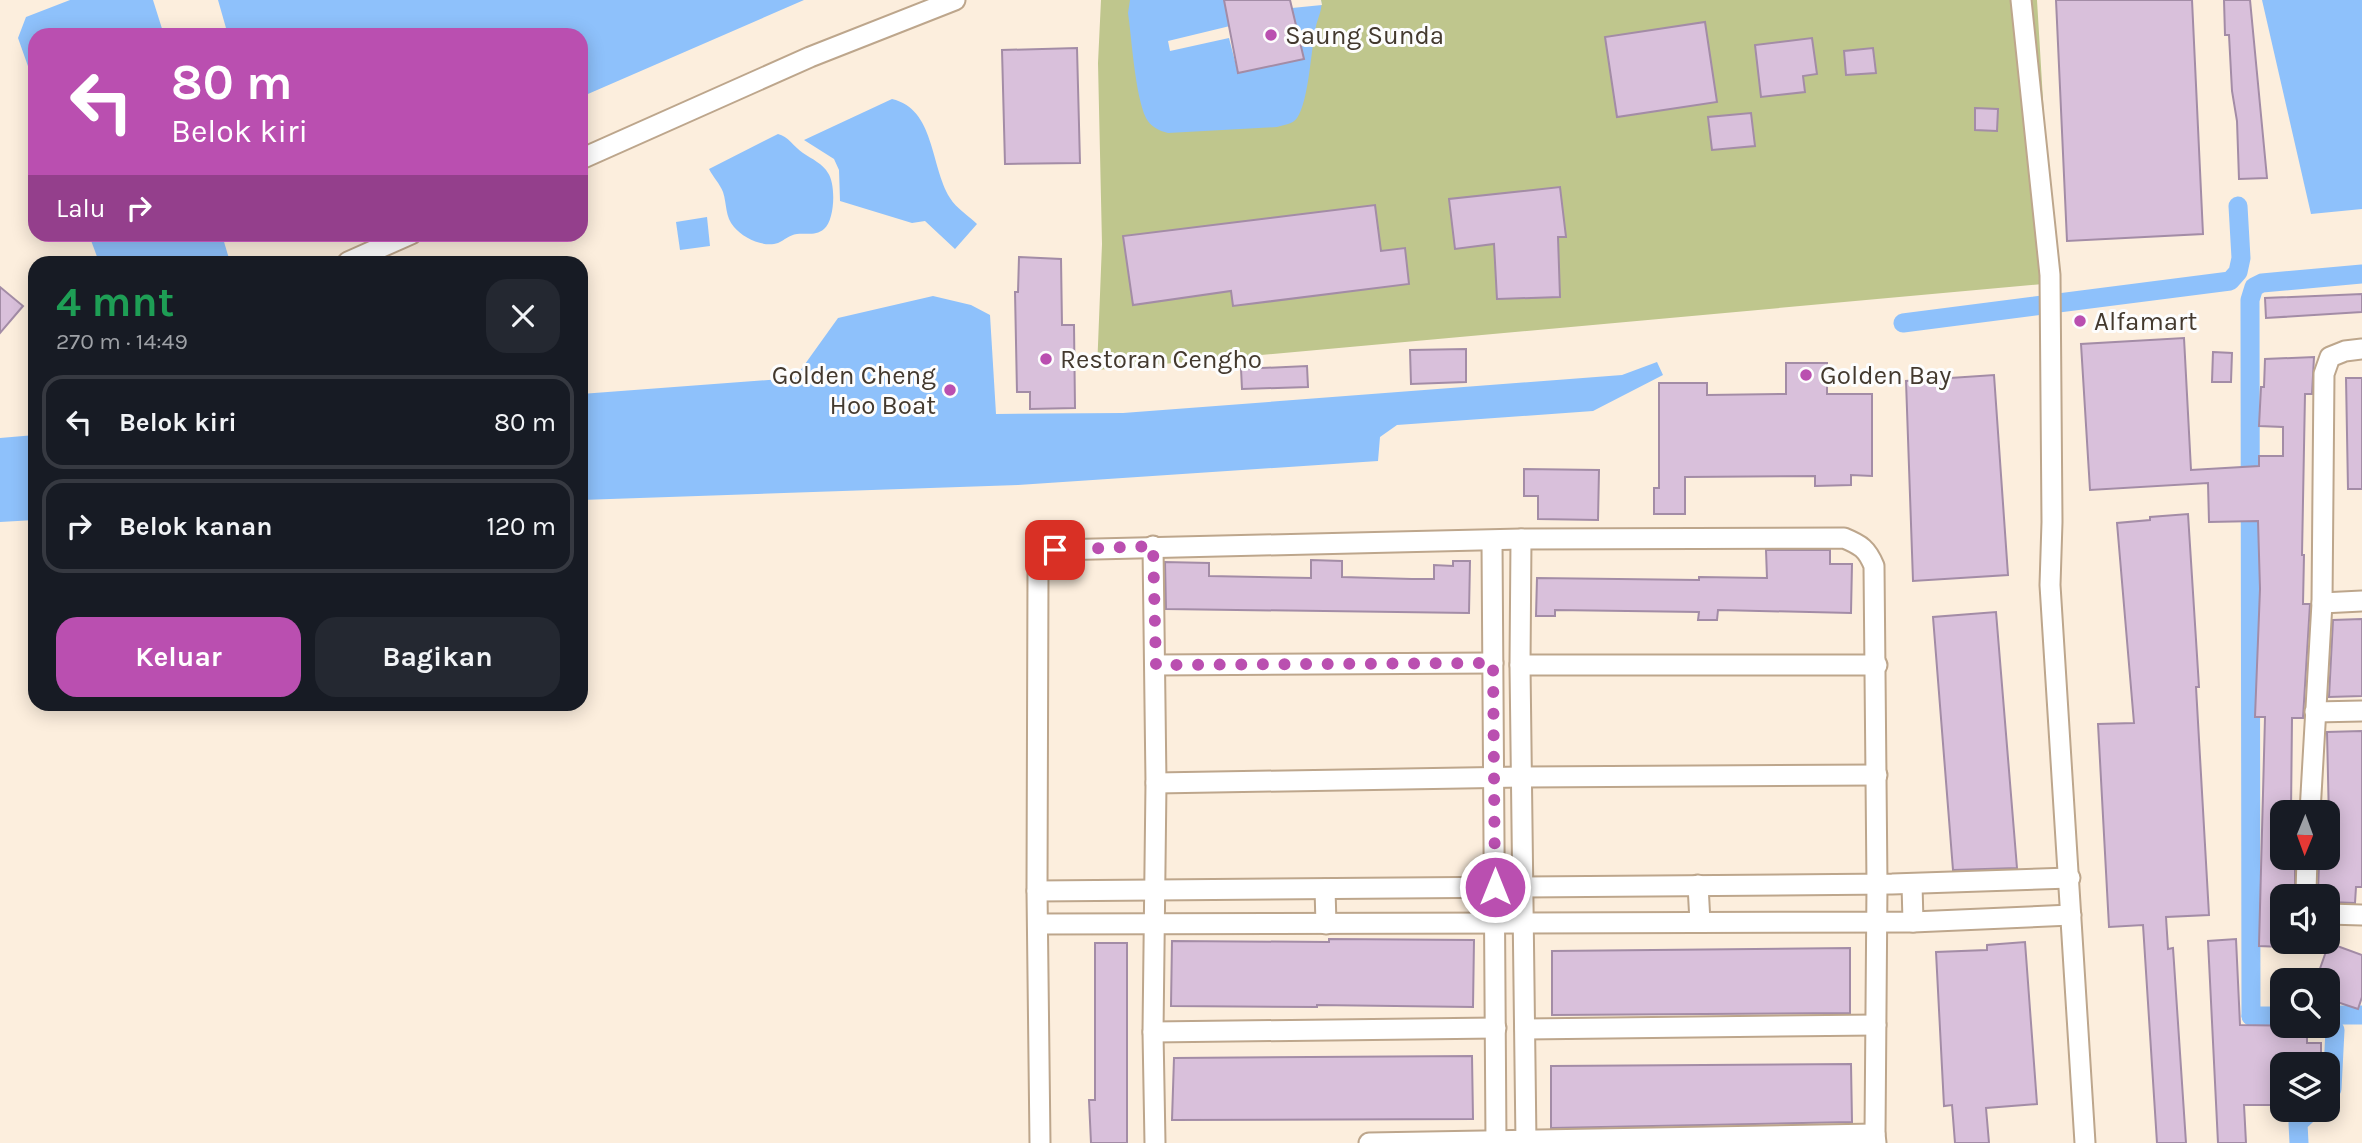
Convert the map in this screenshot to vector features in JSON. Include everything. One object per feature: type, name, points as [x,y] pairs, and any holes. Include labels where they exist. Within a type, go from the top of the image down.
[{"type":"street","points":[[588,156],[810,57],[955,0]]},
{"type":"street","points":[[2021,0],[2051,293],[2050,585],[2085,1143]]},
{"type":"street","points":[[362,256],[393,242]]},
{"type":"street","points":[[2311,800],[2322,603],[2324,374],[2330,357],[2344,351],[2362,349]]},
{"type":"street","points":[[1040,1143],[1037,891],[1038,582],[1043,555],[1055,550],[1153,546],[1521,539],[1844,538],[1861,545],[1869,553],[1874,566],[1877,665],[1875,1138],[1369,1143]]},
{"type":"street","points":[[1521,539],[1526,1142]]},
{"type":"street","points":[[1492,541],[1496,1141]]},
{"type":"street","points":[[1153,546],[1156,665],[1153,1032],[1156,1143]]},
{"type":"street","points":[[2322,603],[2362,601]]},
{"type":"street","points":[[1156,665],[1493,663]]},
{"type":"street","points":[[1520,665],[1877,665]]},
{"type":"street","points":[[2315,712],[2362,710]]},
{"type":"street","points":[[1156,783],[1877,775]]},
{"type":"street","points":[[1037,891],[1912,884],[2070,878]]},
{"type":"street","points":[[1912,884],[1913,922]]},
{"type":"street","points":[[1698,885],[1700,922]]},
{"type":"street","points":[[1325,889],[1326,924]]},
{"type":"street","points":[[2340,914],[2362,915]]},
{"type":"street","points":[[1038,924],[1913,922],[2071,915]]},
{"type":"street","points":[[1525,1029],[1876,1025]]},
{"type":"street","points":[[1153,1032],[1496,1028]]},
{"type":"green space","points":[[1101,0],[2037,0],[2054,283],[1097,370],[1102,244],[1098,63]]},
{"type":"water","points":[[70,0],[153,0],[162,28],[28,28],[28,66],[18,38],[26,17]]},
{"type":"water","points":[[218,0],[804,0],[588,94],[588,28],[226,28]]},
{"type":"water","points":[[1130,0],[1321,0],[1307,87],[1297,118],[1277,127],[1168,133],[1155,128],[1146,118],[1139,95],[1128,13]]},
{"type":"water","points":[[2262,0],[2362,0],[2362,209],[2311,214]]},
{"type":"water","points":[[892,99],[906,105],[916,114],[930,140],[950,198],[977,224],[955,249],[925,221],[912,223],[840,201],[839,170],[834,159],[804,140]]},
{"type":"water","points":[[778,134],[826,170],[831,178],[833,202],[828,224],[821,231],[794,235],[778,243],[766,244],[748,238],[734,227],[728,215],[723,192],[709,169]]},
{"type":"water","points":[[707,217],[710,246],[680,250],[676,222]]},
{"type":"water","points":[[92,242],[224,242],[228,256],[97,256]]},
{"type":"water","points":[[933,296],[971,305],[990,315],[996,414],[1123,413],[1622,375],[1657,362],[1663,375],[1593,411],[1397,425],[1380,437],[1378,461],[1018,485],[588,500],[588,393],[795,378],[838,318]]},
{"type":"water","points":[[28,436],[28,520],[0,522],[0,438]]},
{"type":"pier","name":"Saung Sunda","points":[[1224,0],[1321,0],[1322,5],[1292,8],[1271,27],[1295,21],[1304,59],[1238,73],[1229,38],[1170,51],[1168,41],[1230,26]]},
{"type":"building","name":"Saung Sunda","points":[[1224,0],[1290,0],[1304,59],[1238,73]]},
{"type":"building","points":[[2056,0],[2192,0],[2203,234],[2067,241]]},
{"type":"building","points":[[2224,0],[2250,0],[2267,178],[2239,179],[2237,121],[2232,91],[2229,35],[2225,35]]},
{"type":"building","points":[[1705,22],[1717,102],[1617,117],[1605,37]]},
{"type":"building","points":[[1812,38],[1817,74],[1803,76],[1805,92],[1761,97],[1755,45]]},
{"type":"building","points":[[1077,48],[1080,163],[1005,164],[1002,50]]},
{"type":"building","points":[[1873,48],[1876,73],[1846,75],[1844,51]]},
{"type":"building","points":[[1975,108],[1998,109],[1997,131],[1975,130]]},
{"type":"building","points":[[1751,113],[1755,146],[1712,150],[1708,117]]},
{"type":"building","points":[[1560,187],[1566,237],[1558,237],[1560,297],[1497,299],[1494,244],[1455,249],[1449,199]]},
{"type":"building","points":[[1375,205],[1381,251],[1405,248],[1409,284],[1233,306],[1231,291],[1133,305],[1123,236]]},
{"type":"building","name":"Restoran Cengho","points":[[1019,257],[1061,259],[1062,325],[1074,325],[1075,408],[1030,409],[1030,392],[1017,392],[1015,292],[1018,292]]},
{"type":"building","points":[[0,287],[23,306],[0,333]]},
{"type":"building","points":[[2362,294],[2362,312],[2266,318],[2265,298]]},
{"type":"building","points":[[2184,338],[2191,470],[2259,466],[2259,456],[2283,456],[2283,427],[2259,426],[2265,359],[2314,357],[2312,394],[2305,394],[2303,604],[2310,604],[2303,718],[2292,718],[2291,800],[2270,800],[2270,870],[2295,870],[2295,884],[2270,884],[2270,946],[2259,946],[2265,717],[2255,717],[2260,589],[2258,521],[2209,522],[2208,483],[2090,490],[2081,344]]},
{"type":"building","points":[[1466,349],[1466,382],[1411,384],[1410,350]]},
{"type":"building","points":[[2213,352],[2232,353],[2231,382],[2212,382]]},
{"type":"building","points":[[1786,363],[1827,363],[1827,394],[1872,394],[1872,476],[1851,475],[1851,485],[1815,486],[1815,476],[1685,477],[1685,514],[1654,514],[1654,488],[1659,488],[1659,383],[1707,383],[1707,395],[1786,394]]},
{"type":"building","points":[[1307,366],[1308,387],[1242,389],[1241,369]]},
{"type":"building","points":[[1994,375],[2008,575],[1913,581],[1906,381]]},
{"type":"building","points":[[2346,378],[2362,378],[2362,489],[2348,489]]},
{"type":"building","points":[[1524,469],[1599,470],[1598,520],[1538,519],[1538,496],[1524,496]]},
{"type":"building","points":[[2188,514],[2209,915],[2166,917],[2168,949],[2173,948],[2186,1143],[2157,1143],[2143,925],[2109,927],[2098,724],[2134,723],[2117,523]]},
{"type":"building","points":[[1766,550],[1830,550],[1830,564],[1852,564],[1851,613],[1718,610],[1717,620],[1698,620],[1699,612],[1555,610],[1555,616],[1536,616],[1537,578],[1767,578]]},
{"type":"building","points":[[1311,560],[1342,561],[1342,577],[1412,579],[1434,579],[1434,565],[1453,566],[1453,561],[1470,561],[1469,613],[1166,609],[1165,562],[1209,563],[1209,576],[1311,578]]},
{"type":"building","points":[[1996,612],[2017,868],[1953,870],[1933,617]]},
{"type":"building","points":[[2362,619],[2362,696],[2329,697],[2333,620]]},
{"type":"building","points":[[2362,731],[2362,887],[2356,887],[2355,903],[2340,902],[2340,884],[2318,884],[2319,870],[2340,870],[2340,800],[2329,800],[2327,732]]},
{"type":"building","points":[[1329,939],[1474,940],[1473,1007],[1171,1006],[1172,941],[1329,942]]},
{"type":"building","points":[[2236,939],[2240,1025],[2270,1025],[2270,1038],[2307,1038],[2307,1043],[2321,1043],[2321,1052],[2270,1052],[2270,1105],[2244,1105],[2246,1143],[2218,1143],[2208,941]]},
{"type":"building","points":[[2025,942],[2037,1104],[1986,1108],[1989,1143],[1955,1143],[1952,1105],[1944,1106],[1936,952],[1987,950],[1987,945]]},
{"type":"building","points":[[1095,943],[1127,943],[1127,1143],[1091,1143],[1089,1100],[1095,1100]]},
{"type":"building","points":[[2340,947],[2362,955],[2362,997],[2358,1009],[2340,1003],[2340,968],[2320,968],[2325,954],[2340,954]]},
{"type":"building","points":[[1850,948],[1850,1013],[1552,1015],[1552,951]]},
{"type":"building","points":[[1472,1056],[1473,1119],[1172,1120],[1174,1058]]},
{"type":"building","points":[[1851,1064],[1852,1122],[1551,1128],[1551,1066]]},
{"type":"waterway","points":[[1903,323],[2230,281],[2238,272],[2241,258],[2238,206]]},
{"type":"waterway","points":[[2251,1016],[2250,300],[2254,287],[2262,283],[2362,274]]},
{"type":"waterway","points":[[2340,1015],[2362,1015]]},
{"type":"waterway","points":[[2270,1016],[2251,1016],[2270,1018]]},
{"type":"waterway","points":[[2334,1052],[2335,1038]]},
{"type":"waterway","points":[[2299,1122],[2299,1143]]},
{"type":"place","name":"Saung Sunda","points":[[1271,35]]},
{"type":"place","name":"Alfamart","points":[[2080,321]]},
{"type":"place","name":"Restoran Cengho","points":[[1046,359]]},
{"type":"place","name":"Golden Bay","points":[[1806,375]]},
{"type":"place","name":"Golden Cheng Hoo Boat","points":[[950,390]]},
{"type":"route","points":[[1055,550],[1153,546],[1156,665],[1493,663],[1495,887]]}]
